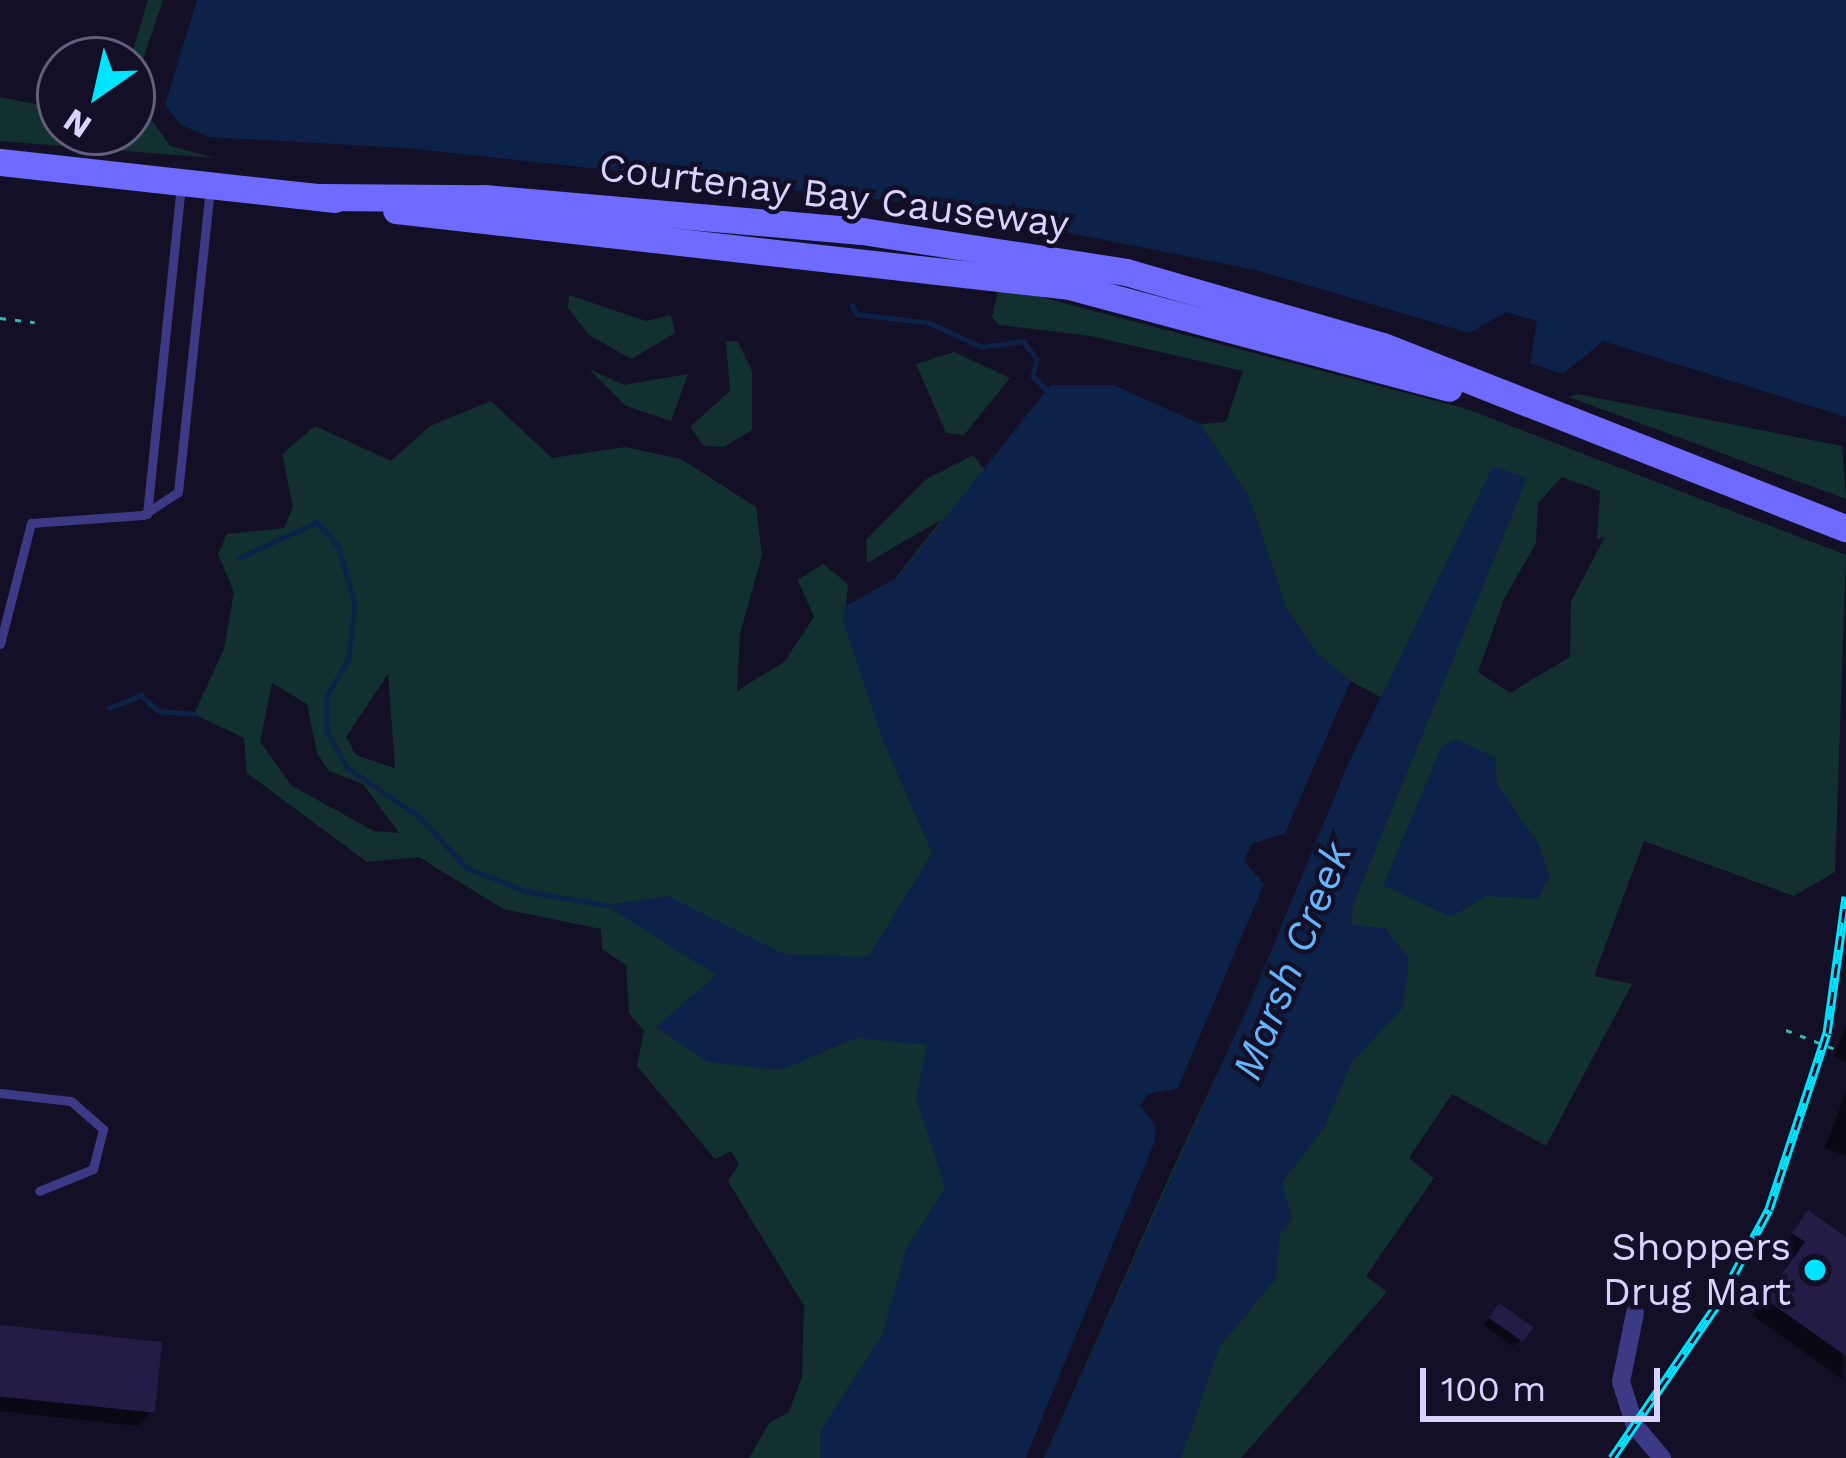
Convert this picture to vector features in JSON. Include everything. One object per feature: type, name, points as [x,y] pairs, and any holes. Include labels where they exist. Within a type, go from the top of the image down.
[{"type":"main road","name":"Courtenay Bay Causeway","points":[[0,162],[322,197],[482,225],[949,266],[1069,286],[1529,408],[1846,528]]},
{"type":"street","points":[[1635,1313],[1621,1382],[1635,1426],[1662,1458]]},
{"type":"lane","points":[[147,514],[181,182]]},
{"type":"lane","points":[[0,644],[31,523],[147,514],[172,501],[180,484],[210,184]]},
{"type":"lane","points":[[0,1093],[70,1101],[103,1129],[93,1168],[39,1191]]},
{"type":"path","points":[[0,319],[35,322]]},
{"type":"path","points":[[1786,1030],[1834,1049]]},
{"type":"green space","points":[[148,0],[163,0],[151,36],[137,36]]},
{"type":"green space","points":[[0,97],[36,104],[36,144],[0,141]]},
{"type":"green space","points":[[156,126],[170,146],[215,158],[156,153]]},
{"type":"green space","points":[[999,286],[1467,409],[1846,555],[1835,872],[1794,896],[1644,841],[1594,976],[1632,984],[1546,1146],[1452,1094],[1409,1158],[1434,1178],[1366,1276],[1387,1292],[1241,1458],[1044,1458],[1382,698],[1351,681],[1252,844],[1170,1094],[1141,1104],[1155,1125],[1026,1458],[749,1458],[769,1423],[789,1412],[802,1377],[804,1306],[728,1181],[739,1164],[731,1151],[715,1159],[637,1066],[644,1031],[629,1013],[626,965],[602,949],[601,929],[503,909],[419,857],[367,862],[247,773],[244,738],[194,714],[224,649],[234,592],[218,554],[227,534],[284,528],[293,507],[282,454],[315,426],[391,461],[430,426],[491,401],[552,458],[625,447],[681,459],[756,507],[762,555],[740,634],[737,691],[784,662],[814,617],[798,580],[823,564],[848,584],[846,606],[895,579],[941,520],[867,563],[866,540],[925,480],[973,455],[985,470],[1051,385],[1113,385],[1200,424],[1226,422],[1243,371],[1091,336],[999,325],[992,317]],"holes":[[[1562,477],[1600,491],[1597,539],[1605,537],[1571,601],[1570,657],[1510,693],[1478,672],[1504,599],[1536,543],[1538,503]],[[388,674],[395,767],[356,755],[346,737]],[[272,683],[307,704],[317,753],[329,771],[363,784],[399,833],[374,831],[292,786],[260,742]]]},
{"type":"green space","points":[[569,295],[646,321],[671,315],[675,333],[632,359],[590,336],[568,308]]},
{"type":"green space","points":[[726,341],[738,342],[752,371],[752,430],[724,447],[704,446],[690,427],[730,391]]},
{"type":"green space","points":[[954,352],[1010,378],[964,435],[946,433],[916,364]]},
{"type":"green space","points":[[589,369],[624,385],[688,374],[671,421],[626,406]]},
{"type":"green space","points":[[1577,394],[1842,446],[1846,499],[1569,397]]},
{"type":"water","points":[[197,0],[1846,0],[1846,417],[1603,341],[1563,374],[1530,363],[1537,321],[1506,312],[1469,333],[1260,271],[930,205],[406,148],[209,137],[181,125],[165,105]]},
{"type":"water","points":[[1051,385],[1113,385],[1200,424],[1249,497],[1286,607],[1318,654],[1351,681],[1285,834],[1252,844],[1244,861],[1264,884],[1178,1088],[1141,1104],[1155,1125],[1155,1141],[1026,1458],[820,1458],[820,1431],[882,1336],[906,1249],[945,1188],[916,1098],[927,1045],[856,1038],[781,1070],[708,1062],[656,1027],[716,975],[605,905],[668,896],[784,954],[868,957],[932,853],[883,741],[842,618],[845,607],[896,579]]},
{"type":"water","name":"Marsh Creek","points":[[1493,466],[1527,478],[1354,903],[1351,925],[1385,928],[1409,958],[1403,1008],[1352,1062],[1324,1128],[1282,1183],[1292,1219],[1280,1234],[1276,1279],[1220,1346],[1181,1458],[1044,1458],[1246,1012],[1337,787]]},
{"type":"water","points":[[1456,739],[1495,757],[1497,784],[1538,843],[1550,878],[1537,899],[1487,896],[1451,917],[1383,885],[1441,748]]},
{"type":"pier","points":[[1351,681],[1290,836],[1251,859],[1270,886],[1183,1091],[1147,1105],[1161,1122],[1161,1143],[1026,1458],[1155,1142],[1155,1125],[1140,1105],[1148,1094],[1178,1088],[1264,884],[1244,860],[1252,844],[1285,833]]},
{"type":"pier","points":[[1377,694],[1246,1012],[1038,1458],[1241,1010],[1332,785]]},
{"type":"building","name":"Shoppers Drug Mart","points":[[1808,1210],[1846,1237],[1846,1356],[1764,1298],[1805,1242],[1792,1233]]},
{"type":"building","points":[[1499,1303],[1533,1327],[1523,1342],[1489,1318]]},
{"type":"building","points":[[0,1325],[162,1342],[155,1413],[0,1396]]},
{"type":"waterway","points":[[852,305],[857,314],[930,323],[982,347],[1023,341],[1037,359],[1033,376],[1047,390]]},
{"type":"waterway","points":[[239,558],[317,522],[338,545],[355,603],[349,659],[327,696],[327,732],[348,768],[420,817],[467,868],[526,891],[605,905]]},
{"type":"waterway","points":[[109,708],[141,695],[159,711],[194,714]]},
{"type":"railway","points":[[1612,1458],[1720,1300],[1769,1209],[1827,1033],[1846,896]]},
{"type":"place","name":"Shoppers Drug Mart","points":[[1815,1270]]}]
